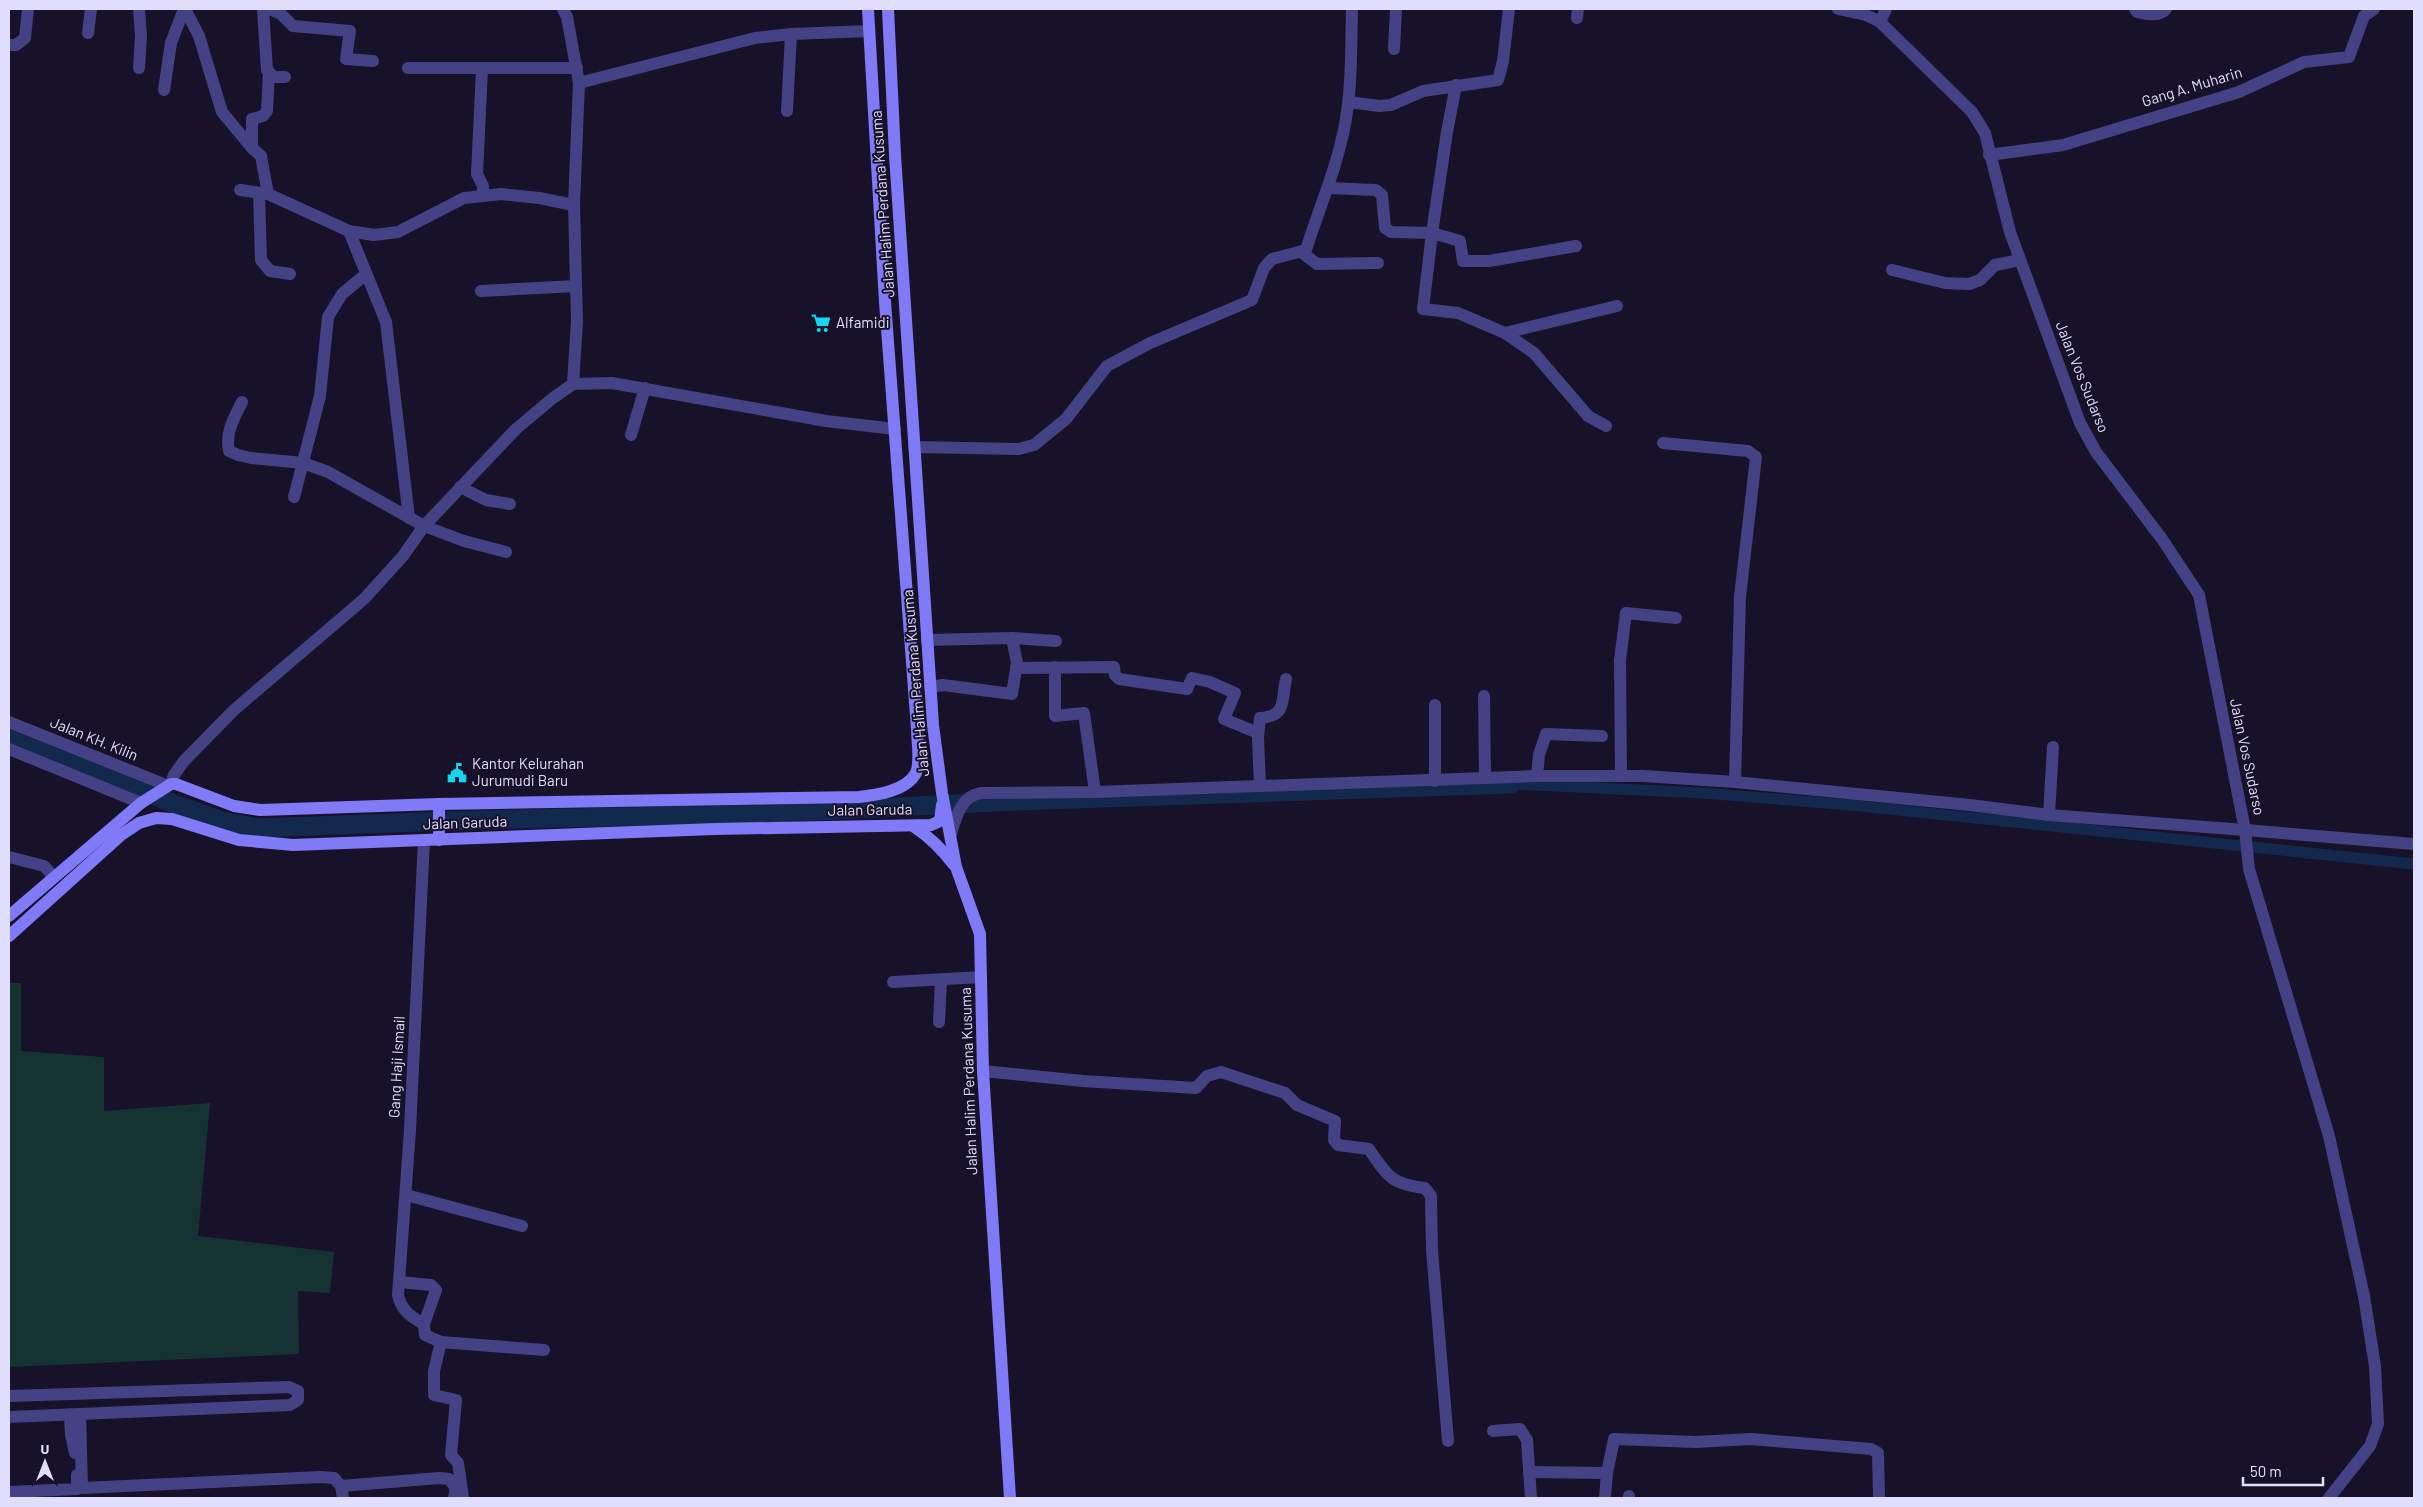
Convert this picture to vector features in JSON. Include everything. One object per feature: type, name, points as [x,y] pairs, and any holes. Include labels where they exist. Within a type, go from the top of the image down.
[{"type":"main road","name":"Jalan Halim Perdana Kusuma","points":[[868,9],[885,302],[917,729],[918,763],[916,773]]},
{"type":"main road","name":"Jalan Halim Perdana Kusuma","points":[[888,9],[895,154],[930,687],[956,868],[980,934],[983,1071],[1010,1498]]},
{"type":"main road","points":[[880,213],[900,212]]},
{"type":"main road","points":[[885,302],[905,300]]},
{"type":"main road","name":"Jalan Garuda","points":[[167,786],[176,784],[234,806],[260,810],[439,807],[859,797],[875,795],[898,787],[916,773]]},
{"type":"main road","points":[[9,916],[53,876],[142,802],[167,786]]},
{"type":"main road","name":"Jalan Garuda","points":[[9,936],[121,836],[139,823],[156,818],[172,819],[239,840],[293,845],[424,840],[439,835],[931,825],[940,821],[946,804]]},
{"type":"main road","points":[[439,807],[439,835]]},
{"type":"main road","points":[[913,826],[930,837],[944,851],[956,868]]},
{"type":"street","points":[[9,45],[16,44],[25,38],[28,9]]},
{"type":"street","points":[[88,33],[91,9]]},
{"type":"street","points":[[139,9],[141,36],[139,68]]},
{"type":"street","points":[[164,90],[171,43],[185,9]]},
{"type":"street","points":[[185,9],[200,36],[222,112],[261,156],[264,164],[261,260],[270,271],[290,274]]},
{"type":"street","points":[[252,148],[252,119],[263,116],[267,110],[269,72],[265,59],[263,9]]},
{"type":"street","points":[[270,9],[281,14],[293,26],[350,31],[346,59],[372,62]]},
{"type":"street","points":[[563,9],[579,83],[574,205],[577,321],[573,384]]},
{"type":"street","points":[[914,447],[1019,449],[1034,445],[1066,419],[1107,366],[1150,343],[1252,300],[1264,268],[1272,259],[1306,250],[1340,147],[1349,102],[1352,9]]},
{"type":"street","points":[[1394,49],[1396,9]]},
{"type":"street","points":[[1349,102],[1379,106],[1391,104],[1424,92],[1498,80],[1503,62],[1509,9]]},
{"type":"street","name":"Jalan Vos Sudarso","points":[[1838,9],[1866,15],[1880,22],[1972,112],[1985,133],[1989,155],[2020,260],[2041,321],[2088,439],[2162,539],[2199,595],[2245,833],[2249,869],[2329,1136],[2364,1296],[2374,1366],[2378,1424],[2370,1446],[2329,1498]]},
{"type":"street","points":[[1880,22],[1886,9]]},
{"type":"street","points":[[2135,9],[2137,12],[2149,15],[2163,12],[2166,9]]},
{"type":"street","name":"Gang A. Muharin","points":[[1989,155],[2063,145],[2239,92],[2304,62],[2349,56],[2364,16],[2374,9]]},
{"type":"street","points":[[579,83],[738,42],[791,34],[869,31]]},
{"type":"street","points":[[787,111],[791,34]]},
{"type":"street","points":[[408,68],[577,68]]},
{"type":"street","points":[[482,69],[477,174],[483,186],[483,196]]},
{"type":"street","points":[[269,72],[273,77],[285,77]]},
{"type":"street","points":[[1456,86],[1432,233],[1423,309],[1458,313],[1505,333],[1534,353],[1588,416],[1606,426]]},
{"type":"street","points":[[1328,188],[1376,190],[1382,195],[1384,228],[1391,232],[1432,233],[1460,241],[1463,261],[1489,261],[1576,246]]},
{"type":"street","points":[[240,190],[264,194],[349,231],[374,235],[398,232],[464,198],[511,195],[574,205]]},
{"type":"street","points":[[349,231],[365,275],[386,322],[409,518]]},
{"type":"street","points":[[1302,252],[1317,264],[1378,263]]},
{"type":"street","points":[[1892,270],[1945,282],[1968,284],[1980,280],[1995,265],[2020,260]]},
{"type":"street","points":[[294,497],[320,396],[328,317],[342,294],[365,275]]},
{"type":"street","points":[[481,291],[576,286]]},
{"type":"street","points":[[1505,333],[1617,306]]},
{"type":"street","points":[[167,786],[187,757],[234,710],[364,599],[403,556],[424,526],[516,430],[573,384],[612,383],[826,421],[895,429]]},
{"type":"street","points":[[631,435],[644,388]]},
{"type":"street","points":[[242,402],[229,430],[227,441],[229,451],[238,456],[250,458],[303,462],[328,472],[424,526],[464,541],[506,552]]},
{"type":"street","points":[[1663,443],[1748,451],[1756,457],[1740,597],[1735,782]]},
{"type":"street","points":[[460,487],[486,500],[510,504]]},
{"type":"street","points":[[1621,776],[1620,660],[1626,613],[1676,618]]},
{"type":"street","points":[[927,640],[1012,638],[1056,641]]},
{"type":"street","points":[[930,687],[943,685],[1012,694],[1013,677],[1016,668],[1012,638]]},
{"type":"street","points":[[1055,667],[1055,716],[1084,713],[1095,792]]},
{"type":"street","points":[[1016,668],[1114,667],[1115,676],[1120,679],[1187,689],[1192,678],[1210,682],[1235,693],[1224,719],[1258,732]]},
{"type":"street","points":[[1260,786],[1258,732],[1260,718],[1275,717],[1279,712],[1286,679]]},
{"type":"street","points":[[1484,696],[1485,778]]},
{"type":"street","points":[[1435,705],[1435,781]]},
{"type":"street","name":"Jalan KH. Kilin","points":[[9,722],[167,786]]},
{"type":"street","points":[[1537,776],[1539,755],[1546,734],[1602,736]]},
{"type":"street","points":[[2050,815],[2053,747]]},
{"type":"street","points":[[9,749],[142,802]]},
{"type":"street","points":[[946,804],[981,793],[1095,792],[1260,786],[1339,778],[1435,781],[1537,776],[1621,776],[1735,782],[2245,833],[2414,844]]},
{"type":"street","name":"Gang Haji Ismail","points":[[424,840],[406,1195],[398,1295],[400,1306],[414,1319],[424,1324]]},
{"type":"street","points":[[9,858],[44,866],[53,876]]},
{"type":"street","points":[[893,982],[981,977]]},
{"type":"street","points":[[939,1022],[941,980]]},
{"type":"street","points":[[983,1071],[1083,1081],[1196,1088],[1207,1076],[1221,1072],[1285,1093],[1297,1105],[1335,1121],[1334,1140],[1338,1145],[1369,1149],[1387,1175],[1407,1186],[1425,1188],[1431,1196],[1432,1250],[1448,1441]]},
{"type":"street","points":[[406,1195],[522,1226]]},
{"type":"street","points":[[400,1282],[431,1285],[436,1290],[424,1324],[425,1335],[441,1342],[544,1350]]},
{"type":"street","points":[[441,1342],[434,1371],[434,1395],[456,1400],[451,1455],[458,1463],[463,1498]]},
{"type":"street","points":[[9,1396],[117,1391],[289,1387],[298,1391],[299,1397],[298,1400],[290,1405],[9,1417]]},
{"type":"street","points":[[117,1391],[118,1413]]},
{"type":"street","points":[[75,1415],[82,1488],[109,1493],[320,1477],[334,1478],[342,1492],[439,1478],[449,1479],[456,1488],[454,1498]]},
{"type":"street","points":[[1493,1432],[1520,1429],[1527,1440],[1531,1498]]},
{"type":"street","points":[[1605,1498],[1607,1473],[1614,1439],[1696,1442],[1751,1438],[1871,1449],[1878,1453],[1879,1498]]},
{"type":"street","points":[[9,1492],[45,1495],[77,1489],[79,1465]]},
{"type":"street","points":[[1529,1472],[1607,1473]]},
{"type":"green space","points":[[9,983],[21,983],[21,1051],[104,1057],[104,1111],[210,1103],[198,1236],[334,1252],[330,1293],[298,1291],[299,1354],[9,1367]]},
{"type":"waterway","points":[[9,735],[172,803],[222,821],[259,828],[476,820],[756,814],[1015,801],[1511,784]]},
{"type":"waterway","points":[[1511,784],[1703,793],[1850,805],[2414,864]]},
{"type":"place","name":"Alfamidi","points":[[821,323]]},
{"type":"place","name":"Kantor Kelurahan Jurumudi Baru","points":[[457,773]]}]
